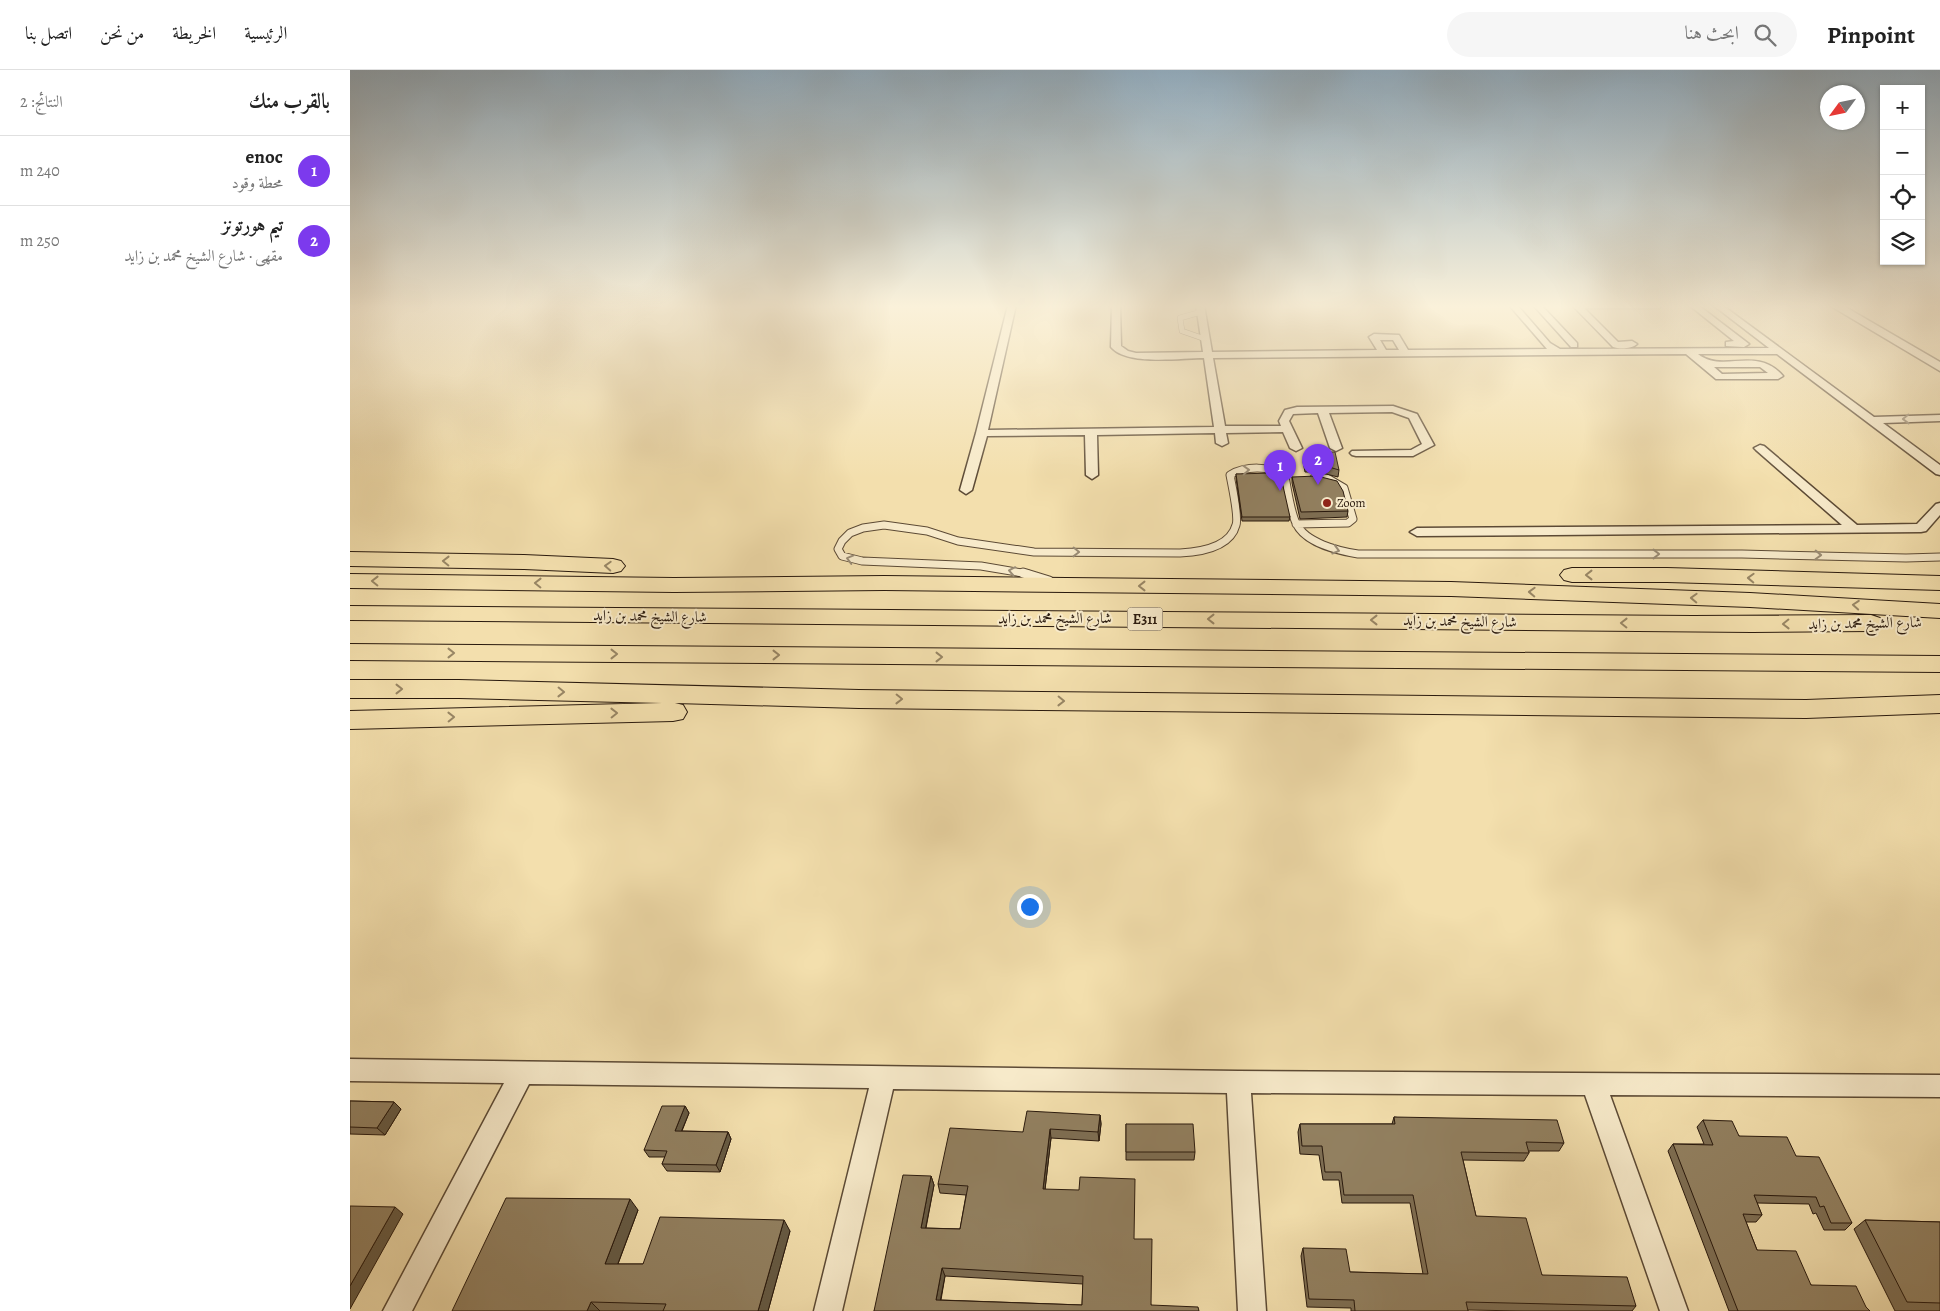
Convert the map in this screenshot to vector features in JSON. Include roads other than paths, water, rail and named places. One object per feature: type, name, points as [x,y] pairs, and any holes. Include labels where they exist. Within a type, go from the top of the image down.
[{"type":"highway","points":[[350,559],[524,562],[758,573],[884,583]]},
{"type":"highway","points":[[1173,586],[1230,578],[1287,575],[1667,575],[1940,583]]},
{"type":"highway","points":[[350,581],[674,585],[884,583],[1450,589],[1750,600],[1940,611]]},
{"type":"highway","name":"شارع الشيخ محمد بن زايد","points":[[350,613],[738,617],[1452,620],[1740,625],[1940,622]]},
{"type":"highway","points":[[350,652],[1940,664]]},
{"type":"highway","points":[[350,689],[459,689],[859,699],[1806,709],[1940,704]]},
{"type":"highway","points":[[350,720],[728,710],[859,699]]},
{"type":"highway","points":[[1806,709],[1940,721]]},
{"type":"street","points":[[966,490],[998,363]]},
{"type":"street","points":[[1209,363],[1222,444]]},
{"type":"street","points":[[1705,363],[1762,364],[1770,370],[1804,370]]},
{"type":"street","points":[[1795,363],[1940,471]]},
{"type":"street","points":[[1920,363],[1940,377]]},
{"type":"street","points":[[1322,409],[1336,448]]},
{"type":"street","points":[[1296,448],[1284,421],[1289,412],[1322,409],[1393,409],[1413,416],[1428,445],[1413,453],[1356,453]]},
{"type":"street","points":[[1872,420],[1940,418]]},
{"type":"street","points":[[982,433],[1287,429]]},
{"type":"street","points":[[1885,430],[1940,429]]},
{"type":"street","points":[[1091,431],[1092,475]]},
{"type":"street","points":[[1760,448],[1854,529]]},
{"type":"street","points":[[1417,532],[1921,528],[1940,507]]},
{"type":"street","points":[[350,1070],[1238,1082],[1940,1086]]},
{"type":"street","points":[[397,1311],[522,1073]]},
{"type":"street","points":[[828,1311],[883,1078]]},
{"type":"street","points":[[1238,1082],[1252,1311]]},
{"type":"street","points":[[1593,1083],[1674,1311]]},
{"type":"lane","points":[[1059,585],[1025,574],[988,567],[862,561],[842,556],[838,549],[842,541],[850,534],[863,528],[884,525],[927,531],[975,545],[1034,552],[1175,553],[1199,551],[1223,542],[1235,529],[1230,475],[1239,470],[1268,470],[1289,478],[1296,524],[1312,539],[1347,553],[1369,555],[1742,554],[1897,558],[1940,557]]},
{"type":"lane","points":[[1296,524],[1348,523],[1353,519],[1344,488],[1340,484],[1327,478],[1302,478]]},
{"type":"place","name":"تيم هورتونز","points":[[1318,485]]},
{"type":"place","name":"enoc","points":[[1280,491]]},
{"type":"place","name":"Zoom","points":[[1327,503]]}]
